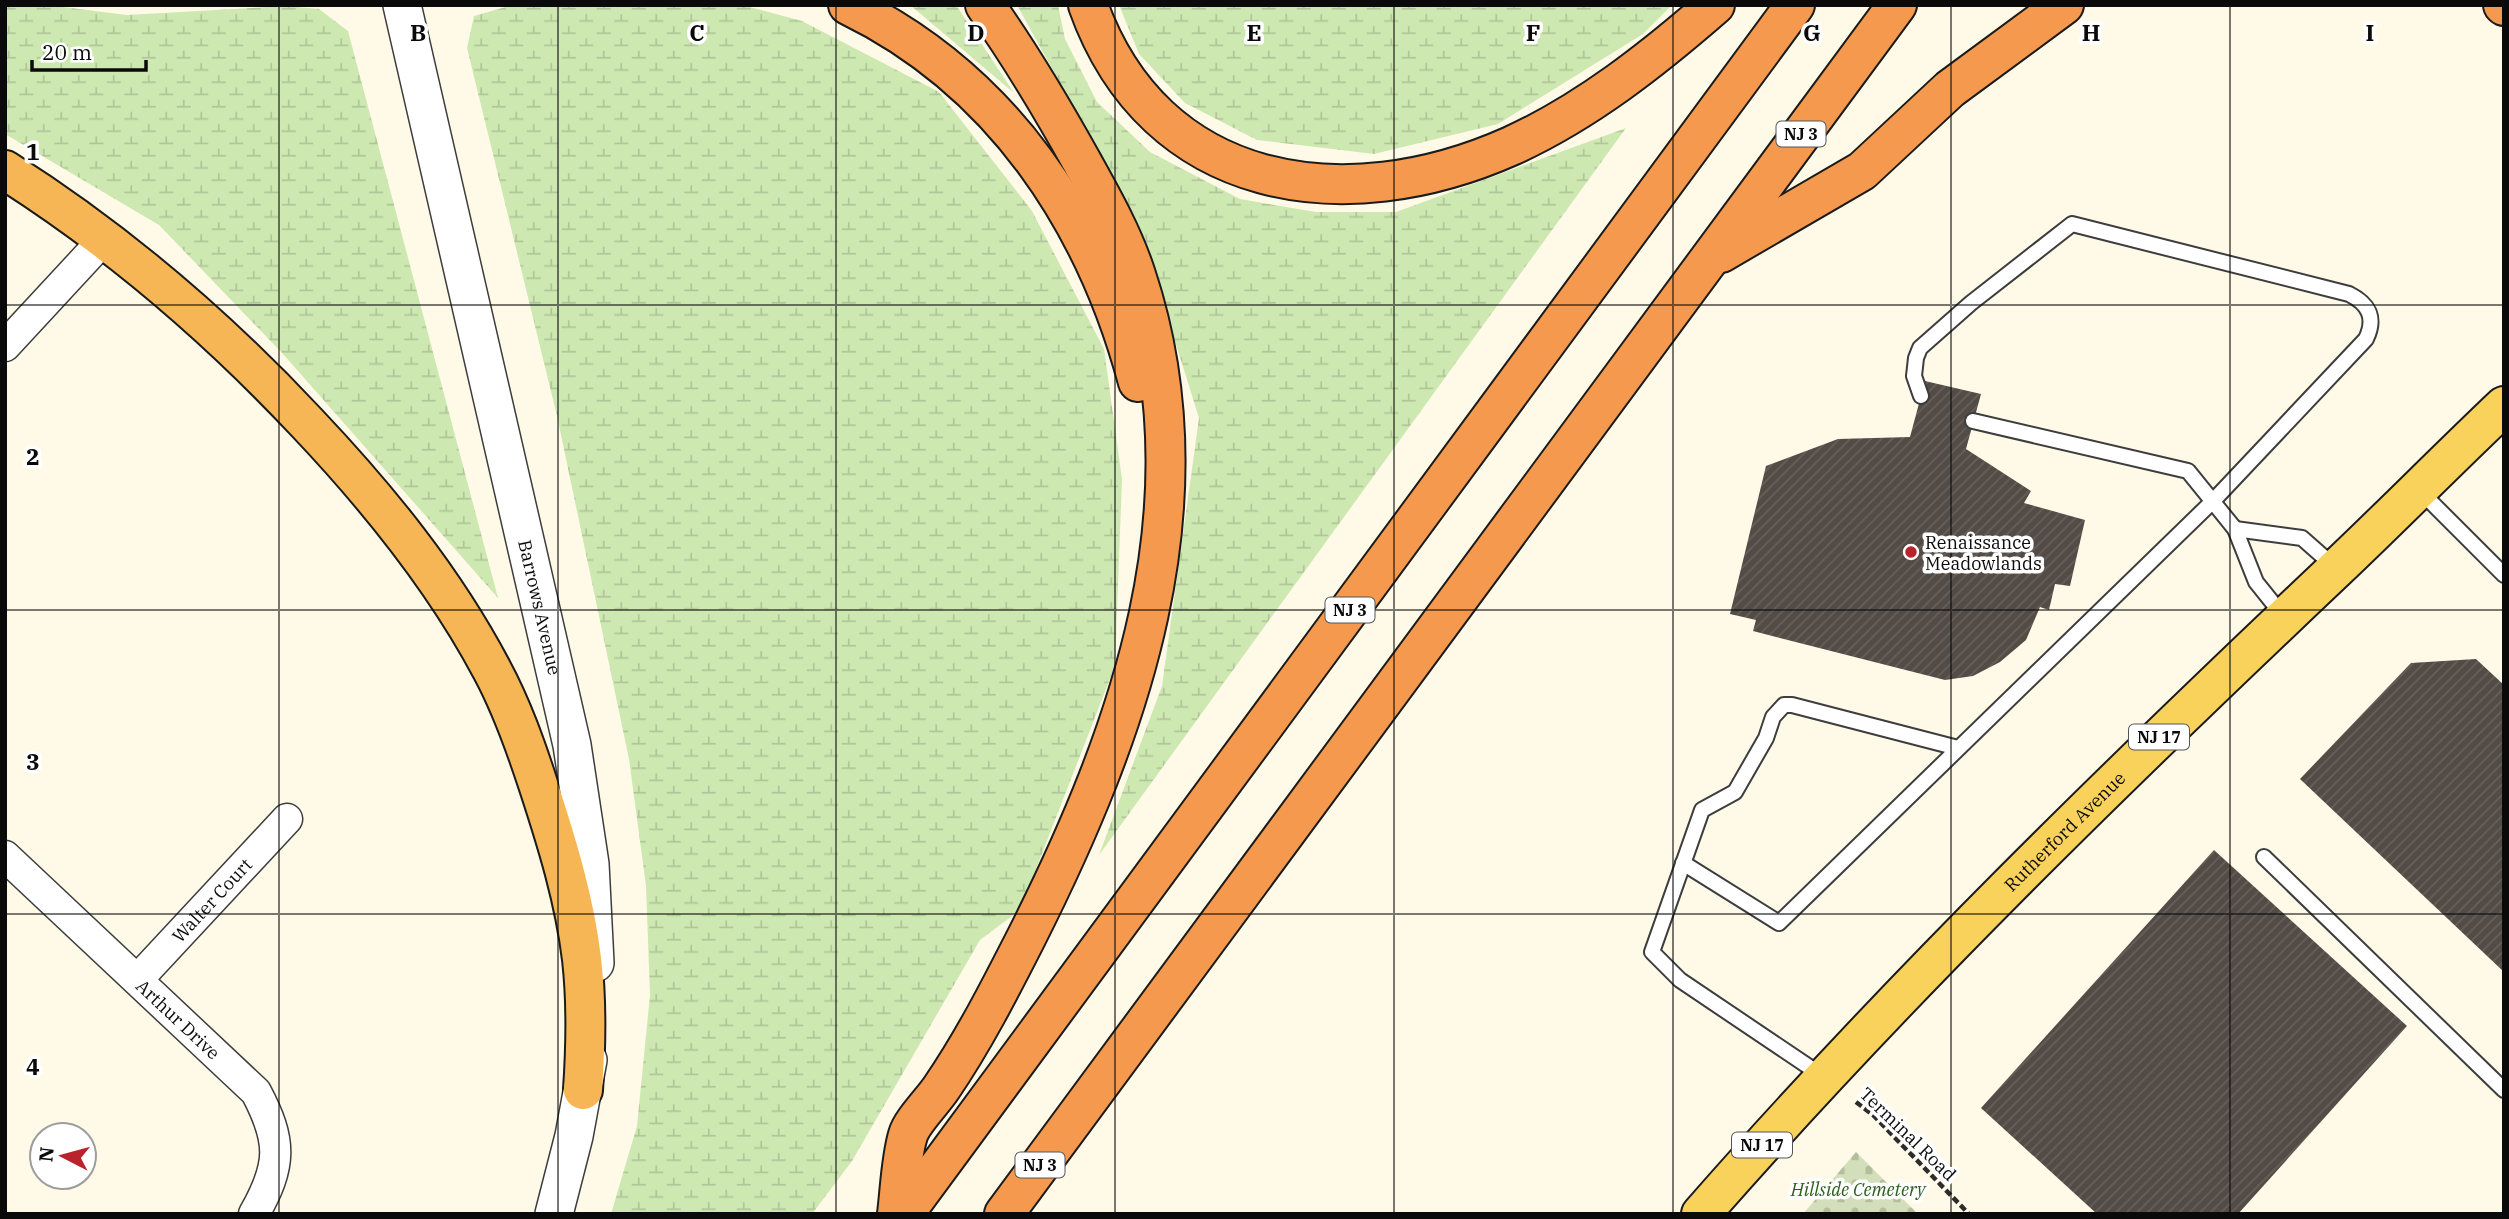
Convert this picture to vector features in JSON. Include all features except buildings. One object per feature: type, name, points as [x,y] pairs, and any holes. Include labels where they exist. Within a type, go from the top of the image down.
[{"type":"highway","points":[[848,5],[886,25],[919,47],[970,88],[1005,124],[1055,189],[1107,286],[1131,356],[1149,433],[1154,514],[1146,632]]},
{"type":"highway","points":[[897,1214],[908,1133],[942,1087],[973,1037],[1054,882],[1105,760],[1146,632],[1160,559],[1167,475],[1162,391],[1136,273],[1105,204],[1044,94],[985,5]]},
{"type":"highway","points":[[1088,5],[1108,52],[1123,77],[1155,115],[1194,145],[1237,166],[1261,174],[1307,182],[1343,184],[1372,183],[1430,173],[1511,146],[1595,98],[1655,55],[1715,5]]},
{"type":"highway","name":"NJ 3","points":[[904,1214],[1795,5]]},
{"type":"highway","name":"NJ 3","points":[[1004,1214],[1897,5]]},
{"type":"highway","points":[[1706,262],[1861,171],[1950,89],[2064,5]]},
{"type":"highway","points":[[5,170],[105,238],[186,305],[251,364],[358,478],[449,598],[493,672],[520,733],[548,815],[577,927],[585,993],[583,1090]]},
{"type":"main road","name":"Rutherford Avenue","points":[[1701,1214],[1825,1078],[1995,899],[2504,405]]},
{"type":"street","name":"Barrows Avenue","points":[[402,5],[543,616],[579,782],[590,864],[595,950],[592,1028],[583,1090],[554,1214]]},
{"type":"street","points":[[5,346],[105,238]]},
{"type":"street","name":"Walter Court","points":[[138,979],[287,819]]},
{"type":"street","name":"Arthur Drive","points":[[5,856],[256,1092],[271,1120],[276,1148],[273,1177],[254,1214]]},
{"type":"lane","points":[[1683,863],[1779,923],[2213,501],[2366,339],[2372,324],[2371,314],[2366,305],[2349,294],[2072,224],[1971,303],[1920,348],[1914,376],[1921,396]]},
{"type":"lane","points":[[1973,421],[2188,471],[2235,529],[2256,582],[2284,617]]},
{"type":"lane","points":[[2417,489],[2504,575]]},
{"type":"lane","points":[[2235,529],[2302,538],[2337,568]]},
{"type":"lane","points":[[1825,1078],[1680,980],[1652,952],[1702,810],[1735,792],[1766,738],[1773,717],[1784,705],[1958,748]]},
{"type":"lane","points":[[2264,857],[2504,1090]]},
{"type":"path","name":"Terminal Road","points":[[1825,1078],[1873,1115],[1969,1214]]},
{"type":"green space","points":[[5,5],[47,5],[127,15],[285,6],[319,9],[348,31],[498,598],[283,354],[159,225],[5,134]]},
{"type":"green space","points":[[513,5],[742,5],[802,21],[939,92],[1032,211],[1104,349],[1122,479],[1115,666],[1020,910],[980,940],[852,1161],[812,1214],[611,1214],[637,1126],[650,995],[646,886],[629,759],[557,416],[467,48],[474,16]]},
{"type":"green space","points":[[910,5],[956,5],[1014,93]]},
{"type":"green space","points":[[1017,5],[1058,5],[1065,39],[1097,102],[1150,152],[1240,199],[1316,212],[1396,212],[1626,128],[1099,855],[1162,686],[1199,418],[1140,229]]},
{"type":"green space","points":[[1119,5],[1672,5],[1643,34],[1498,124],[1374,154],[1257,140],[1185,103],[1139,54]]},
{"type":"green space","name":"Hillside Cemetery","points":[[1856,1152],[1918,1214],[1803,1214]]},
{"type":"place","name":"Renaissance Meadowlands","points":[[1911,552]]}]
